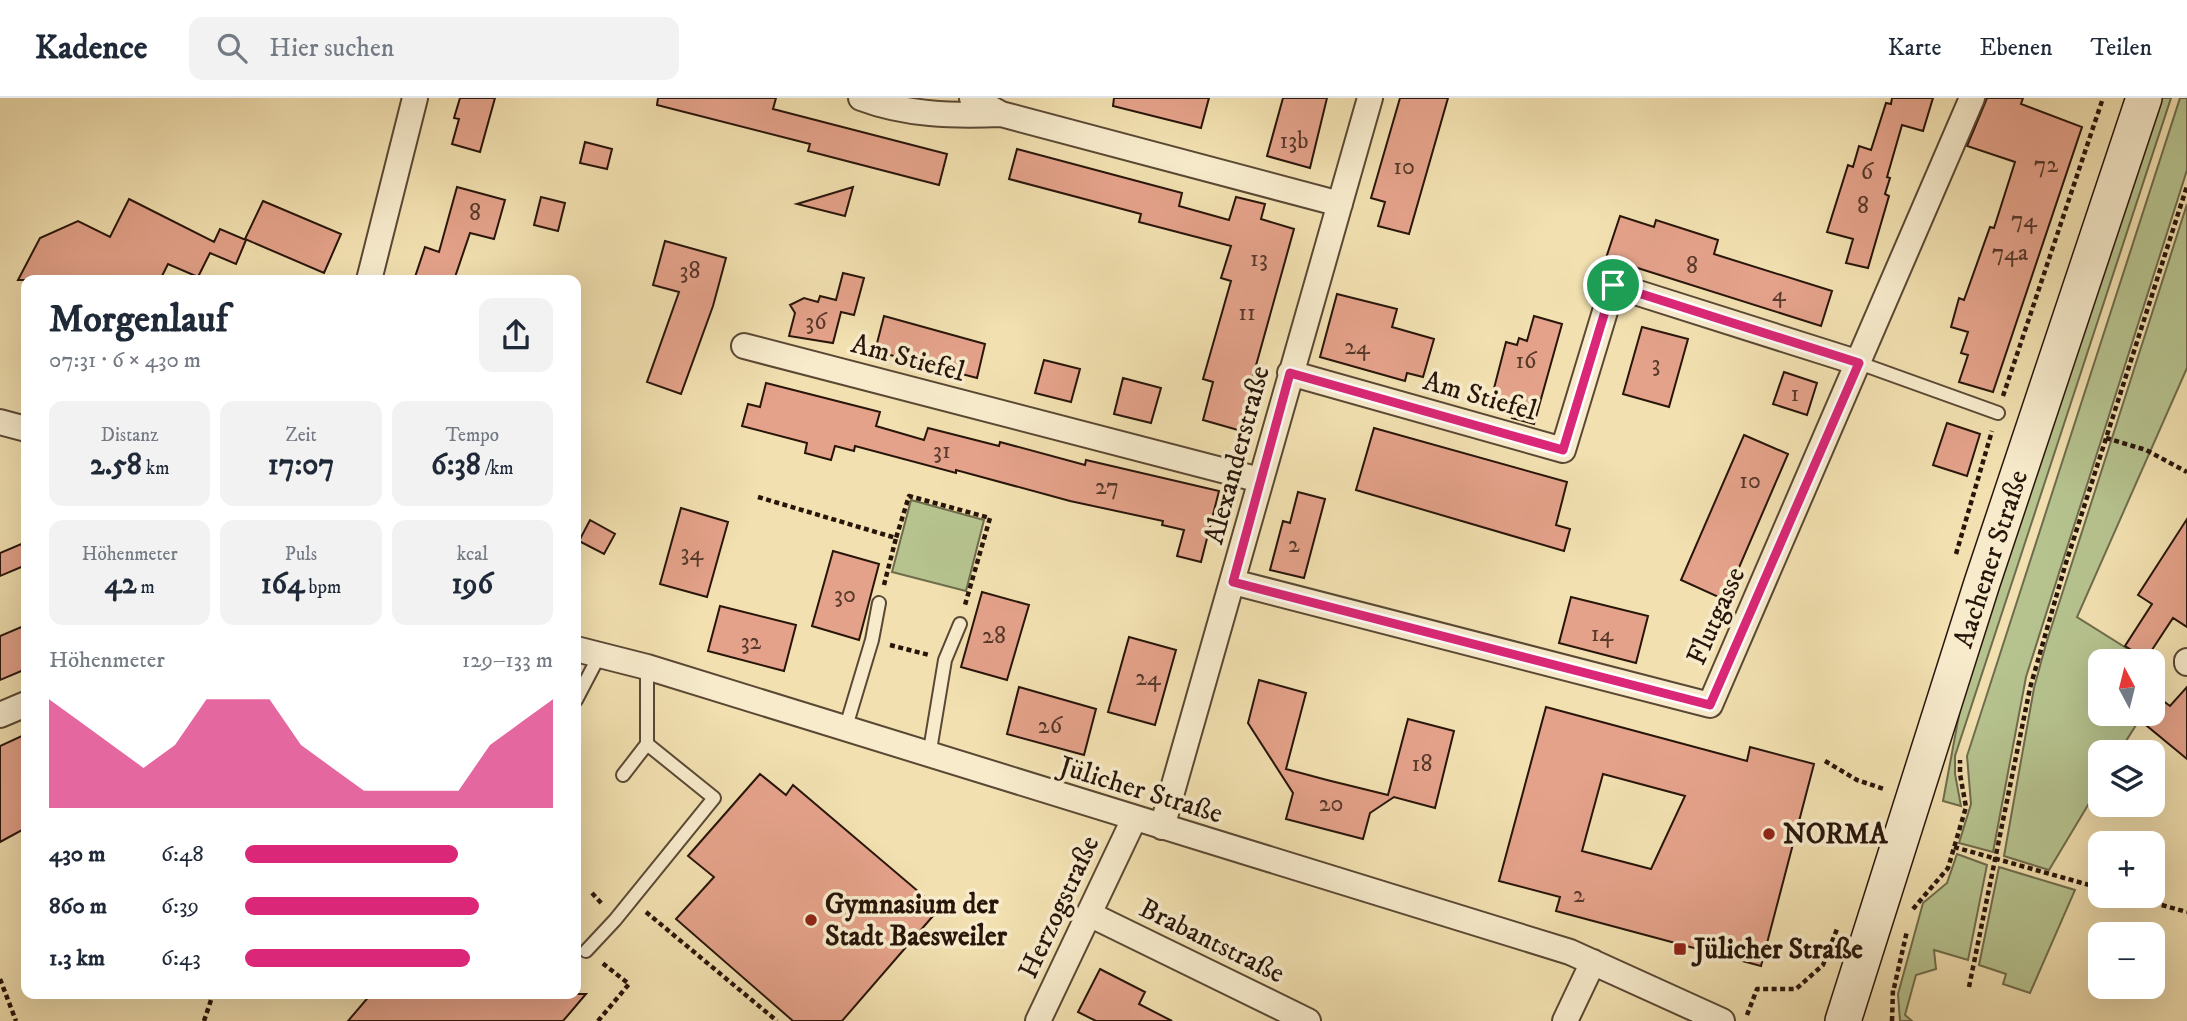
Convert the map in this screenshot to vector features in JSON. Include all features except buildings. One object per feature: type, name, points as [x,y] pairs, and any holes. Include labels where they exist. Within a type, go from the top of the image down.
[{"type":"main road","name":"Aachener Straße","points":[[1843,1021],[1982,583],[2144,98]]},
{"type":"street","points":[[370,275],[415,98]]},
{"type":"street","points":[[861,98],[882,106],[951,116],[1001,114]]},
{"type":"street","points":[[972,98],[1001,114],[1340,204]]},
{"type":"street","name":"Alexanderstraße","points":[[1162,827],[1370,98]]},
{"type":"street","name":"Flutgasse","points":[[1233,582],[1710,705],[1972,98]]},
{"type":"street","name":"Am Stiefel","points":[[1290,373],[1563,450],[1613,285],[1859,363]]},
{"type":"street","name":"Am Stiefel","points":[[744,346],[1260,480]]},
{"type":"street","points":[[0,422],[21,428]]},
{"type":"street","name":"Jülicher Straße","points":[[587,653],[647,667],[1593,962],[1722,1021]]},
{"type":"street","points":[[0,715],[21,706]]},
{"type":"street","name":"Herzogstraße","points":[[1038,1021],[1134,818]]},
{"type":"street","name":"Brabantstraße","points":[[1090,915],[1308,1021]]},
{"type":"street","points":[[1565,1021],[1593,962]]},
{"type":"lane","points":[[1859,363],[1998,413]]},
{"type":"lane","points":[[845,730],[872,640],[879,603]]},
{"type":"lane","points":[[929,756],[945,660],[960,624]]},
{"type":"lane","points":[[581,679],[587,653]]},
{"type":"lane","points":[[623,775],[647,744],[647,667]]},
{"type":"lane","points":[[586,951],[714,798],[647,744]]},
{"type":"path","points":[[1969,987],[2030,688],[2187,186]]},
{"type":"path","points":[[2106,438],[2146,450],[2187,472]]},
{"type":"path","points":[[879,603],[909,496],[990,518],[960,624]]},
{"type":"path","points":[[758,497],[896,538]]},
{"type":"path","points":[[872,640],[945,660]]},
{"type":"path","points":[[1912,911],[1923,894],[1938,883],[1948,868],[1966,807],[1960,774],[1961,751]]},
{"type":"path","points":[[1825,761],[1857,780],[1884,789]]},
{"type":"path","points":[[1954,848],[2088,885]]},
{"type":"path","points":[[631,900],[778,1021]]},
{"type":"path","points":[[2165,906],[2187,912]]},
{"type":"path","points":[[1894,988],[1909,924]]},
{"type":"path","points":[[586,951],[629,984],[598,1021]]},
{"type":"path","points":[[1744,1021],[1757,989],[1796,989],[1823,965]]},
{"type":"path","points":[[0,979],[16,1021]]},
{"type":"path","points":[[204,1021],[211,999]]},
{"type":"green space","points":[[2160,98],[2171,98],[1955,756],[1955,774],[1961,806],[1943,801],[1962,699]]},
{"type":"green space","points":[[2180,98],[2187,98],[2187,170],[2026,677],[1993,852],[1959,843],[1971,804],[1967,756]]},
{"type":"green space","points":[[2187,204],[2187,368],[2077,617],[2128,649],[2088,649],[2088,726],[2135,726],[2127,740],[2088,740],[2088,805],[2049,870],[2004,856],[2034,688]]},
{"type":"green space","points":[[911,500],[984,520],[966,591],[892,572]]},
{"type":"green space","points":[[1957,854],[1987,865],[1968,960],[1934,950],[1936,969],[1916,975],[1905,1015],[1912,1021],[1900,1021],[1898,994],[1923,903],[1947,883]]},
{"type":"green space","points":[[1999,867],[2075,890],[2030,993],[2003,984],[2006,974],[1979,965]]},
{"type":"place","name":"NORMA","points":[[1769,834]]},
{"type":"place","name":"Gymnasium der Stadt Baesweiler","points":[[811,920]]},
{"type":"place","name":"Jülicher Straße","points":[[1680,949]]},
{"type":"route","points":[[1613,285],[1859,363],[1710,705],[1233,582],[1290,373],[1563,450],[1613,285]]}]
